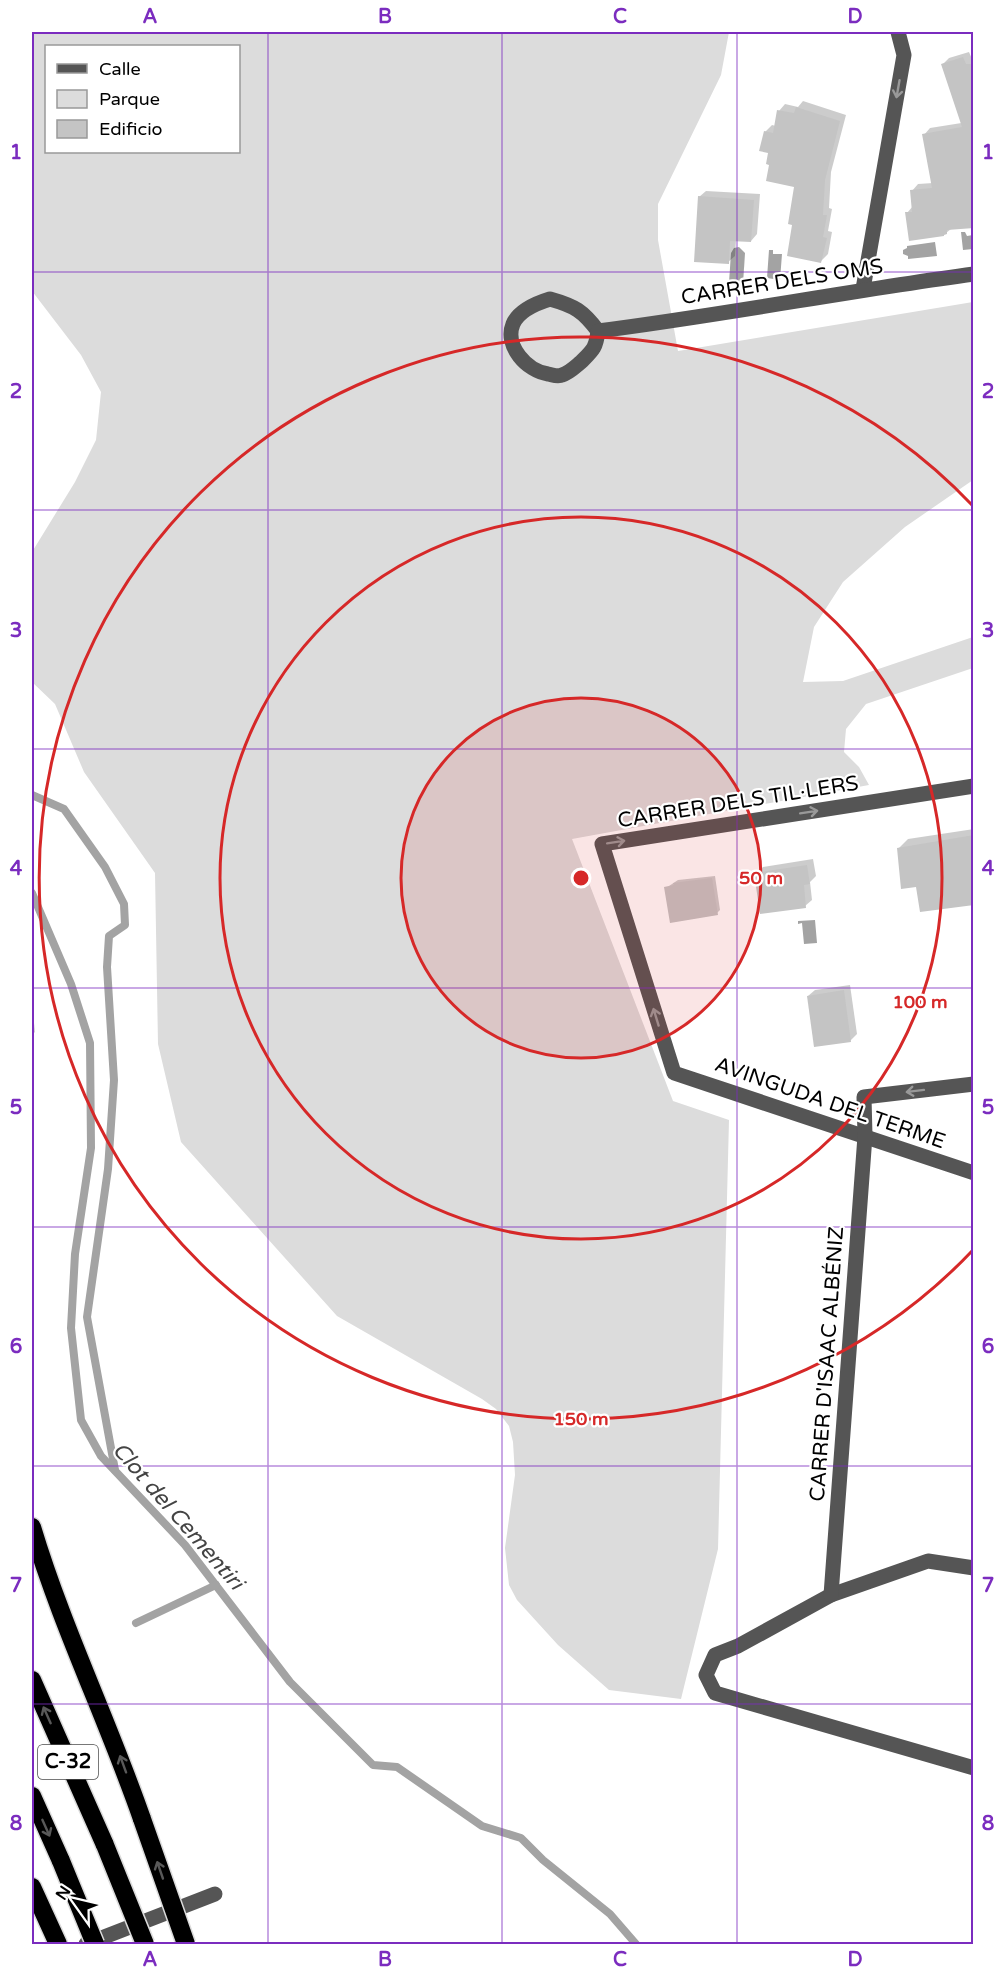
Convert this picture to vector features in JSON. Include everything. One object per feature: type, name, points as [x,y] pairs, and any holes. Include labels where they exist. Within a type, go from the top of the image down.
[{"type":"highway","points":[[32,1527],[48,1581],[121,1757],[186,1944]]},
{"type":"highway","name":"C-32","points":[[32,1680],[105,1845],[145,1944]]},
{"type":"highway","name":"C-32","points":[[32,1796],[95,1944]]},
{"type":"highway","points":[[32,1887],[58,1944]]},
{"type":"street","points":[[863,289],[904,55],[898,32]]},
{"type":"street","name":"CARRER DELS OMS","points":[[598,331],[654,324],[863,289],[974,274]]},
{"type":"street","points":[[550,299],[570,304],[585,314],[598,331],[596,347],[574,368],[560,376],[539,373],[525,365],[517,354],[512,336],[513,323],[531,305],[550,299]]},
{"type":"street","name":"CARRER DELS TIL·LERS","points":[[674,1073],[602,844],[974,786]]},
{"type":"street","name":"AVINGUDA DEL TERME","points":[[674,1073],[974,1173]]},
{"type":"street","name":"CARRER D'ISAAC ALBÉNIZ","points":[[831,1594],[865,1136],[864,1097],[974,1084]]},
{"type":"street","points":[[974,1568],[928,1561],[831,1594],[738,1646],[715,1655],[706,1676],[715,1693],[974,1768]]},
{"type":"street","points":[[86,1944],[215,1894]]},
{"type":"green space","points":[[32,32],[729,32],[721,75],[658,204],[658,240],[678,351],[973,302],[973,480],[905,527],[843,582],[814,627],[803,682],[843,681],[973,637],[973,668],[866,704],[846,729],[844,752],[859,767],[869,785],[572,839],[673,1101],[729,1120],[718,1549],[681,1699],[609,1690],[558,1645],[517,1600],[509,1585],[505,1548],[515,1475],[513,1442],[509,1426],[496,1409],[337,1316],[181,1142],[158,1044],[155,873],[84,772],[55,704],[32,682],[32,552],[75,482],[96,440],[101,392],[81,355],[32,291]]},
{"type":"shaded area","points":[[961,232],[965,232],[967,236],[973,235],[973,249],[963,250]]},
{"type":"shaded area","points":[[935,242],[937,256],[908,259],[908,256],[903,254],[907,246]]},
{"type":"shaded area","points":[[739,247],[745,253],[743,284],[729,283],[731,253],[734,248]]},
{"type":"shaded area","points":[[769,250],[773,250],[773,254],[782,254],[780,280],[767,278]]},
{"type":"shaded area","points":[[815,920],[817,943],[804,944],[802,923],[798,924],[798,921]]},
{"type":"building","points":[[963,57],[966,64],[974,64],[974,228],[947,230],[944,236],[909,241],[905,212],[912,212],[910,190],[932,188],[922,134],[962,127],[941,64]]},
{"type":"building","points":[[796,107],[840,121],[825,180],[823,215],[827,215],[823,237],[827,238],[821,263],[787,256],[792,225],[788,224],[794,187],[766,181],[769,165],[766,164],[768,153],[759,151],[764,131],[773,133],[777,110],[794,113]]},
{"type":"building","points":[[698,196],[754,200],[751,242],[730,241],[729,264],[694,262]]},
{"type":"building","points":[[974,835],[974,905],[920,912],[916,887],[901,889],[897,848]]},
{"type":"building","points":[[807,865],[810,884],[804,885],[806,908],[760,914],[754,873]]},
{"type":"building","points":[[712,878],[718,915],[670,923],[664,887],[674,885],[673,883]]},
{"type":"building","points":[[844,990],[851,1042],[814,1047],[807,996]]},
{"type":"waterway","points":[[32,795],[64,809],[105,867],[124,904],[125,925],[109,936],[107,967],[114,1080],[108,1169],[87,1317],[115,1470]]},
{"type":"waterway","name":"Clot del Cementiri","points":[[32,893],[71,984],[90,1043],[91,1148],[75,1254],[71,1328],[81,1420],[101,1456],[185,1545],[290,1682],[373,1765],[397,1767],[482,1826],[521,1838],[543,1860],[610,1914],[636,1944]]},
{"type":"waterway","points":[[136,1623],[216,1585]]}]
